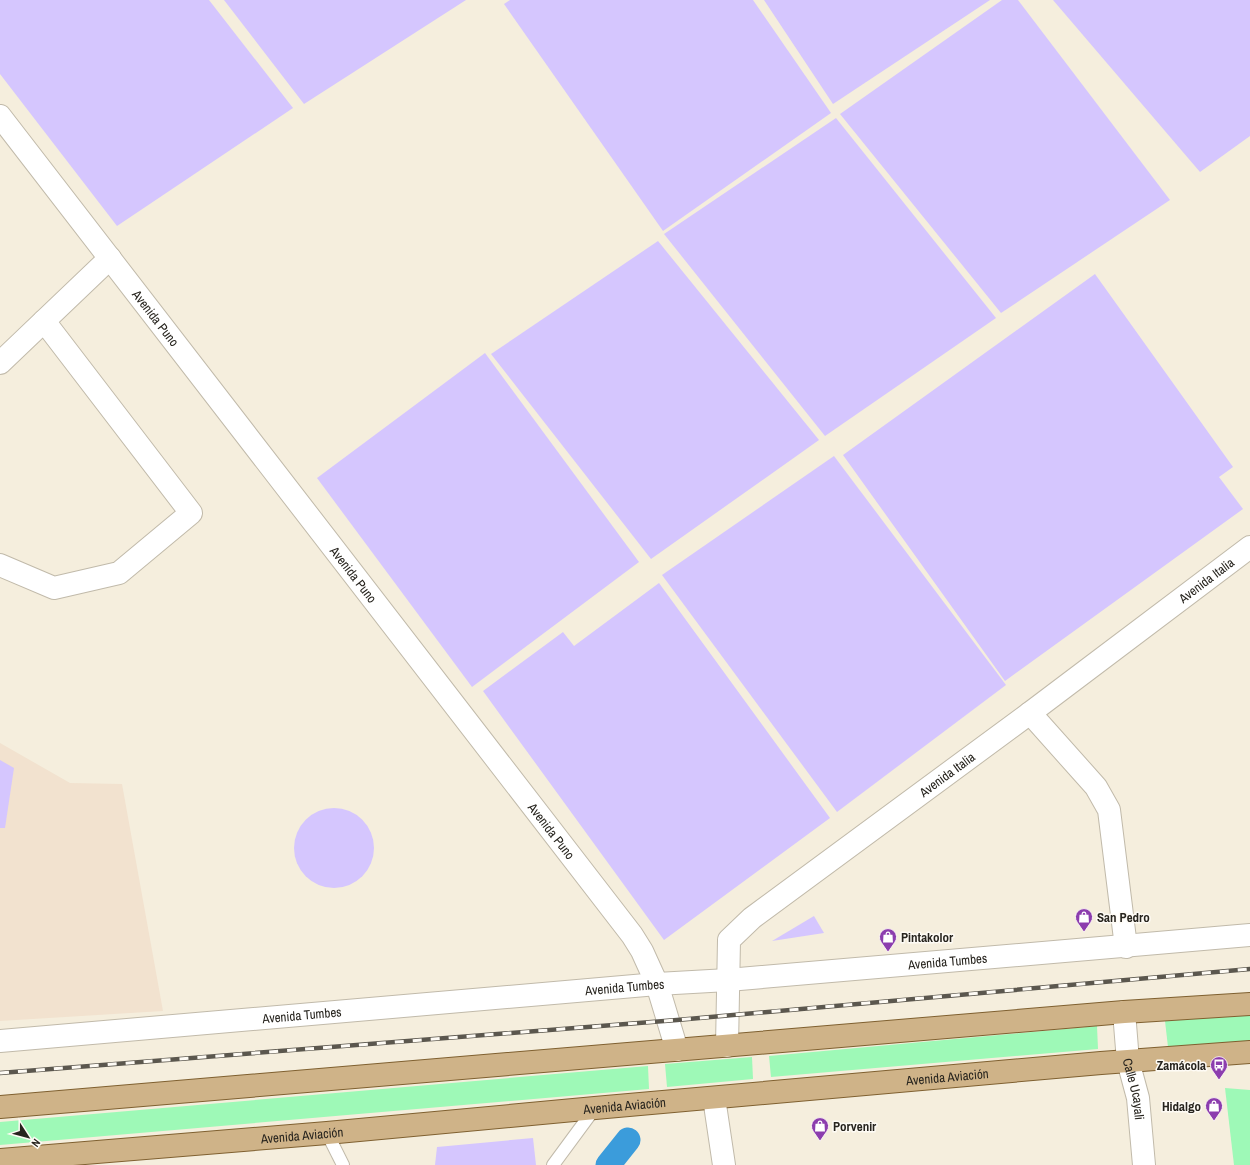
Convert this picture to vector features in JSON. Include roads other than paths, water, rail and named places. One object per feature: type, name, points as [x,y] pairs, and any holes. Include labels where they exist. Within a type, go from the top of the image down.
[{"type":"main road","points":[[0,1107],[1124,1012],[1250,1004]]},
{"type":"main road","name":"Avenida Aviación","points":[[0,1160],[327,1133],[1128,1061],[1250,1052]]},
{"type":"street","name":"Avenida Puno","points":[[0,116],[632,935],[642,951],[657,984],[676,1050]]},
{"type":"street","points":[[0,363],[110,258]]},
{"type":"street","points":[[0,565],[54,588],[119,573],[191,513],[44,321]]},
{"type":"street","name":"Avenida Italia","points":[[727,1046],[729,940],[752,918],[1030,713],[1250,547]]},
{"type":"street","points":[[1030,713],[1096,787],[1109,810],[1126,947]]},
{"type":"street","name":"Avenida Tumbes","points":[[0,1041],[657,984],[728,980],[1126,947],[1250,935]]},
{"type":"street","name":"Calle Ucayali","points":[[1124,1012],[1128,1061],[1138,1098],[1144,1165]]},
{"type":"street","points":[[714,1098],[724,1165]]},
{"type":"lane","points":[[553,1165],[595,1108]]},
{"type":"lane","points":[[327,1133],[343,1165]]},
{"type":"waterway","points":[[608,1165],[628,1140]]},
{"type":"railway","points":[[0,1073],[677,1020],[1250,969]]},
{"type":"place","name":"San Pedro","points":[[1084,932]]},
{"type":"place","name":"Pintakolor","points":[[888,952]]},
{"type":"place","name":"Zamácola","points":[[1219,1080]]},
{"type":"place","name":"Hidalgo","points":[[1214,1121]]},
{"type":"place","name":"Porvenir","points":[[820,1141]]}]
